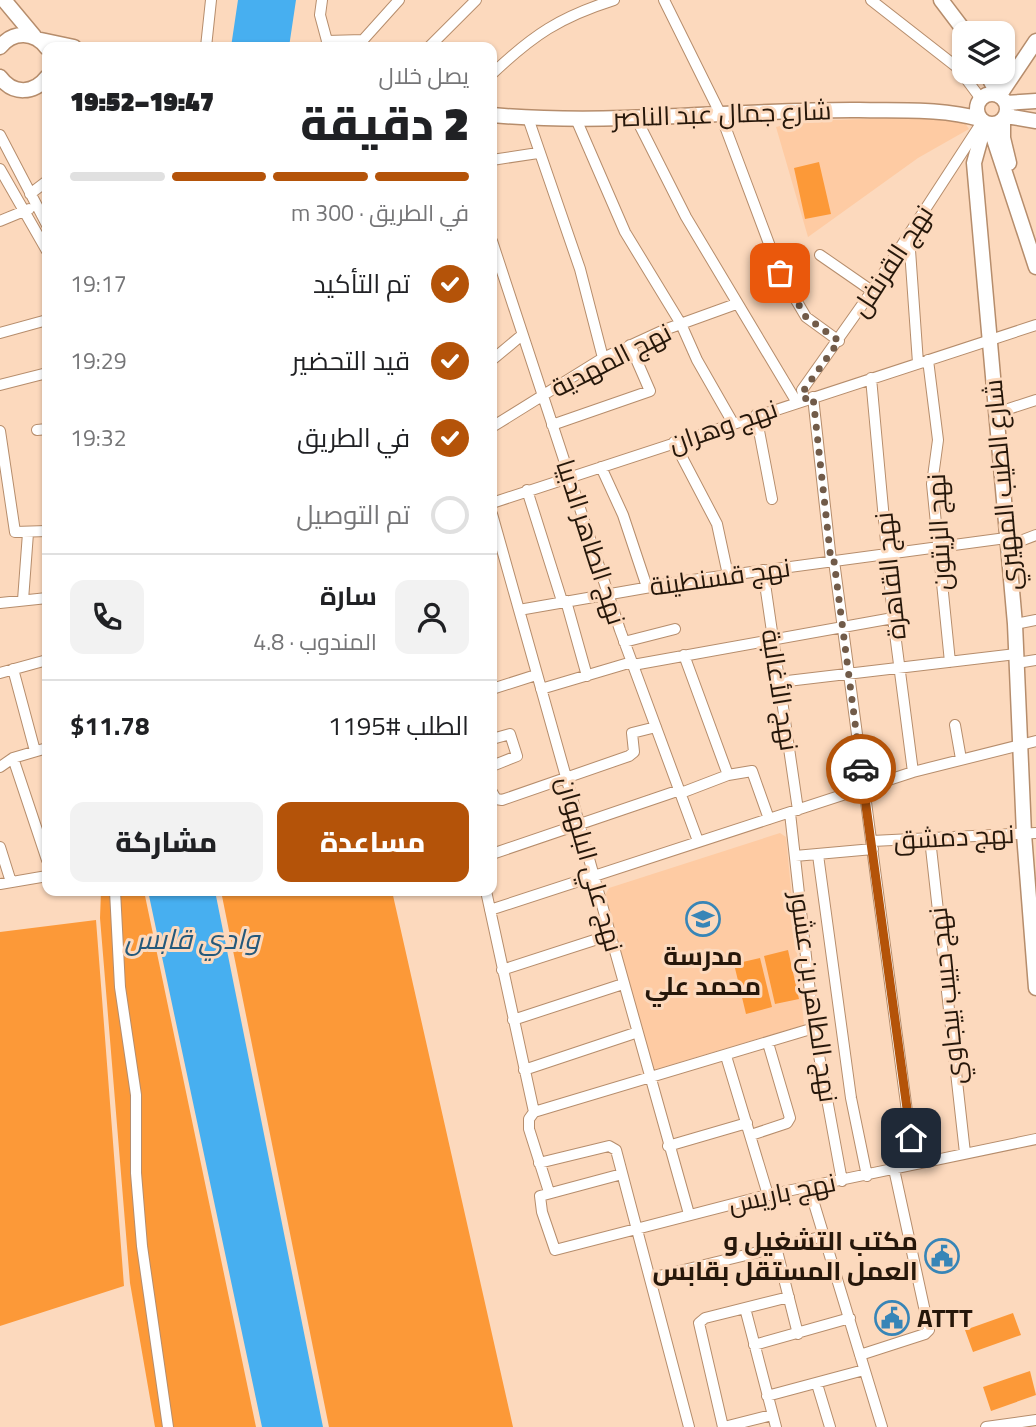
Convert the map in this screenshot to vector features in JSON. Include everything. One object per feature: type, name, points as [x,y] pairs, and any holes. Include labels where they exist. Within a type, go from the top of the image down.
[{"type":"street","points":[[4,0],[41,41]]},
{"type":"street","points":[[207,42],[211,0]]},
{"type":"street","points":[[322,0],[320,15],[327,42]]},
{"type":"street","points":[[345,42],[363,40],[399,0]]},
{"type":"street","points":[[434,42],[476,0]]},
{"type":"street","points":[[577,0],[582,10]]},
{"type":"street","points":[[497,70],[532,38],[560,19],[614,0]]},
{"type":"street","points":[[664,0],[720,113],[780,273],[806,317],[839,341]]},
{"type":"street","points":[[871,0],[958,68],[992,110],[1036,240]]},
{"type":"street","points":[[941,0],[957,21]]},
{"type":"street","points":[[2,43],[16,35],[41,41]]},
{"type":"street","name":"شارع الطيب المهيري","points":[[1036,41],[992,110],[976,150],[974,163],[1016,658],[1029,743],[1036,988]]},
{"type":"street","points":[[6,85],[32,89],[42,83]]},
{"type":"street","points":[[986,84],[1036,267]]},
{"type":"street","points":[[992,110],[1036,102]]},
{"type":"street","points":[[992,110],[1036,110]]},
{"type":"street","points":[[992,110],[1036,121]]},
{"type":"street","name":"شارع جمال عبد الناصر","points":[[497,115],[576,119],[720,113],[992,110]]},
{"type":"street","name":"نهج القرنفل","points":[[804,399],[802,390],[873,291],[992,110]]},
{"type":"street","points":[[635,116],[736,304],[804,399],[842,626],[914,1164]]},
{"type":"street","points":[[528,118],[580,269],[603,358]]},
{"type":"street","points":[[576,119],[625,232],[681,324],[697,360],[733,423]]},
{"type":"street","points":[[0,135],[42,215]]},
{"type":"street","points":[[497,159],[538,153]]},
{"type":"street","points":[[0,169],[42,243]]},
{"type":"street","points":[[30,194],[42,185]]},
{"type":"street","points":[[0,221],[24,212],[36,204]]},
{"type":"street","name":"نهج الزيتون","points":[[909,235],[923,361],[938,440],[932,484],[950,662]]},
{"type":"street","points":[[820,255],[873,291]]},
{"type":"street","name":"نهج الطاهر الدبيا","points":[[497,257],[624,642],[698,842]]},
{"type":"street","name":"نهج المهدية","points":[[497,424],[603,358],[681,324],[736,304]]},
{"type":"street","points":[[0,333],[42,321]]},
{"type":"street","name":"نهج وهران","points":[[497,501],[1036,325]]},
{"type":"street","points":[[497,354],[522,335]]},
{"type":"street","points":[[552,425],[650,391],[630,345]]},
{"type":"street","points":[[0,385],[42,374]]},
{"type":"street","name":"نهج القاهرة","points":[[871,378],[893,618],[913,772]]},
{"type":"street","points":[[996,413],[1036,400]]},
{"type":"street","points":[[756,415],[772,499]]},
{"type":"street","points":[[0,431],[15,532],[42,532]]},
{"type":"street","points":[[674,442],[717,524],[728,575]]},
{"type":"street","points":[[601,467],[624,515],[648,587]]},
{"type":"street","points":[[527,491],[587,677]]},
{"type":"street","points":[[23,600],[28,533]]},
{"type":"street","name":"نهج علي البلهوان","points":[[497,533],[635,1033],[689,1214]]},
{"type":"street","name":"نهج قسنطينة","points":[[519,610],[728,575],[937,547],[1006,542],[1036,535]]},
{"type":"street","points":[[497,558],[503,556]]},
{"type":"street","name":"نهج الأغالبة","points":[[763,570],[794,811]]},
{"type":"street","points":[[0,603],[42,598]]},
{"type":"street","points":[[541,689],[633,663],[893,618]]},
{"type":"street","points":[[1015,624],[1036,620]]},
{"type":"street","points":[[624,642],[675,629]]},
{"type":"street","points":[[684,655],[728,775]]},
{"type":"street","points":[[779,682],[950,662],[1016,658],[1036,660]]},
{"type":"street","points":[[0,673],[42,661]]},
{"type":"street","points":[[12,669],[35,751]]},
{"type":"street","points":[[497,687],[536,675]]},
{"type":"street","points":[[955,725],[961,759]]},
{"type":"street","points":[[497,799],[502,800],[633,754],[632,733],[656,727]]},
{"type":"street","points":[[497,737],[510,734],[517,756],[497,764]]},
{"type":"street","points":[[490,910],[913,772],[1029,743]]},
{"type":"street","points":[[0,767],[13,758],[42,749]]},
{"type":"street","points":[[13,758],[42,845]]},
{"type":"street","points":[[497,852],[728,775],[754,772],[769,819]]},
{"type":"street","name":"نهج الطاهر بن عشور","points":[[794,811],[795,856],[814,1028],[842,1181]]},
{"type":"street","name":"نهج دمشق","points":[[795,856],[930,839],[1030,834]]},
{"type":"street","name":"نهج حبيب بيجاوي","points":[[930,839],[965,1153]]},
{"type":"street","points":[[0,847],[5,883],[42,877]]},
{"type":"street","points":[[818,855],[851,1098],[867,1176]]},
{"type":"street","points":[[115,896],[120,987],[136,1095],[136,1174],[142,1246],[168,1427]]},
{"type":"street","points":[[487,896],[534,1112],[528,1123],[549,1192],[622,1174]]},
{"type":"street","points":[[502,970],[610,935]]},
{"type":"street","points":[[513,1020],[623,984]]},
{"type":"street","points":[[534,1112],[814,1028]]},
{"type":"street","points":[[524,1070],[635,1033]]},
{"type":"street","points":[[751,1135],[786,1123],[790,1118],[768,1043]]},
{"type":"street","points":[[726,1056],[768,1195]]},
{"type":"street","points":[[668,1146],[747,1123]]},
{"type":"street","name":"نهج باريس","points":[[549,1192],[539,1199],[555,1251],[768,1195],[1036,1139]]},
{"type":"street","points":[[540,1163],[609,1146],[616,1150],[689,1427]]},
{"type":"street","points":[[860,1355],[925,1334],[929,1330],[894,1169]]},
{"type":"street","points":[[809,1187],[883,1427]]},
{"type":"street","points":[[651,1278],[824,1237]]},
{"type":"street","points":[[776,1247],[798,1334]]},
{"type":"street","points":[[772,1415],[724,1427],[698,1326],[705,1318],[789,1297]]},
{"type":"street","points":[[745,1308],[776,1427]]},
{"type":"street","points":[[754,1345],[850,1318]]},
{"type":"street","points":[[767,1396],[864,1370]]},
{"type":"street","points":[[817,1384],[830,1427]]},
{"type":"street","points":[[986,1427],[1036,1420]]},
{"type":"shaded area","points":[[960,116],[969,129],[918,158],[808,237],[776,127],[799,121]]},
{"type":"shaded area","points":[[819,162],[831,214],[805,219],[794,168]]},
{"type":"shaded area","points":[[780,833],[786,837],[804,1025],[653,1070],[604,897],[609,888]]},
{"type":"shaded area","points":[[101,896],[145,896],[256,1427],[155,1427],[130,1283],[100,918]]},
{"type":"shaded area","points":[[222,896],[393,896],[513,1427],[329,1427]]},
{"type":"shaded area","points":[[96,920],[124,1286],[0,1326],[0,932]]},
{"type":"shaded area","points":[[788,950],[799,999],[775,1004],[764,956]]},
{"type":"shaded area","points":[[760,958],[772,1007],[746,1014],[734,964]]},
{"type":"shaded area","points":[[1013,1313],[1021,1335],[973,1352],[965,1330]]},
{"type":"shaded area","points":[[1030,1371],[1036,1395],[991,1411],[983,1387]]},
{"type":"water","points":[[238,0],[296,0],[290,42],[232,42]]},
{"type":"water","name":"وادي قابس","points":[[149,896],[216,896],[323,1427],[262,1427]]},
{"type":"way so far","points":[[780,273],[806,317],[839,341],[802,393],[804,399],[813,397],[831,561],[834,561],[861,769]]},
{"type":"place","name":"مدرسة محمد علي","points":[[703,919]]},
{"type":"place","name":"مكتب التشغيل و العمل المستقل بقابس","points":[[942,1256]]},
{"type":"place","name":"ATTT","points":[[892,1318]]},
{"type":"route","points":[[861,769],[911,1138]]}]
